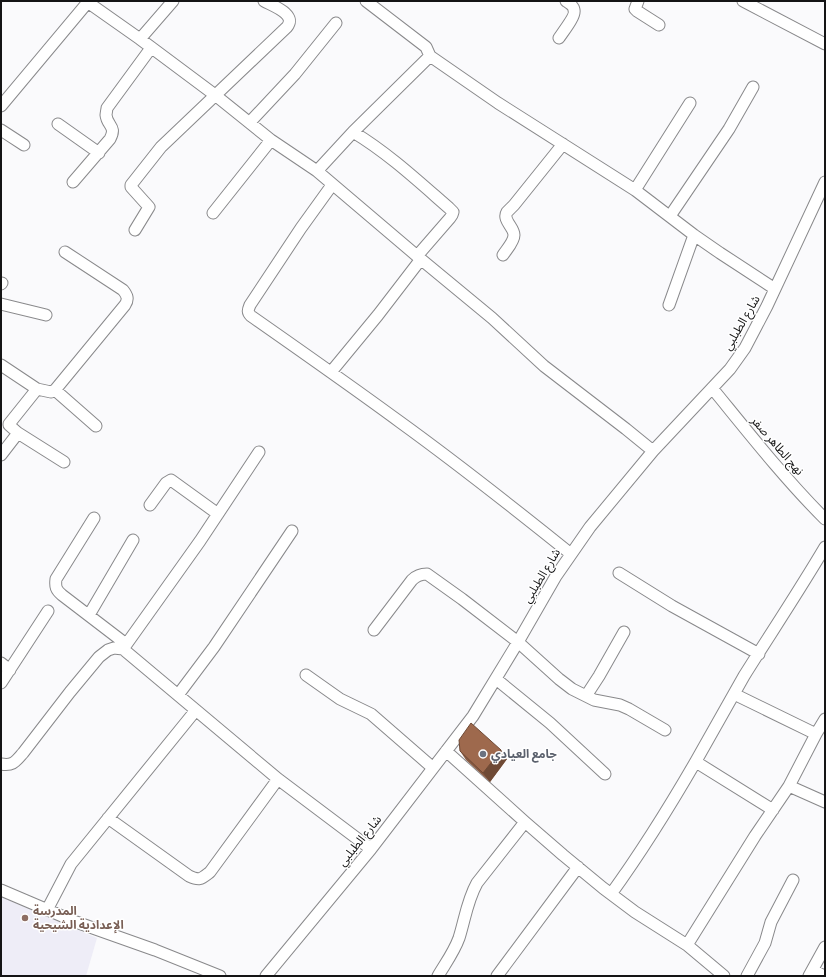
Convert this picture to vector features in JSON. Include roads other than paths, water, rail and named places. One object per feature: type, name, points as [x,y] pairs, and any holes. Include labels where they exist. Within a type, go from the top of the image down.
[{"type":"street","points":[[140,39],[172,1]]},
{"type":"street","points":[[135,230],[149,207],[131,188],[131,185],[161,147],[290,23],[288,16],[282,10],[264,1]]},
{"type":"street","points":[[366,1],[426,47],[430,56],[498,103],[635,190],[694,235],[776,288]]},
{"type":"street","points":[[559,38],[574,14],[574,8],[566,1]]},
{"type":"street","points":[[638,1],[635,9],[637,12],[659,25]]},
{"type":"street","points":[[743,1],[825,44]]},
{"type":"street","points":[[1,106],[87,2],[140,39],[215,95],[271,140],[316,171],[492,318],[544,366],[653,451]]},
{"type":"street","points":[[250,122],[295,74],[336,23]]},
{"type":"street","points":[[73,182],[99,153],[113,134],[106,114],[107,108],[151,48]]},
{"type":"street","points":[[316,171],[430,56]]},
{"type":"street","points":[[670,216],[729,129],[753,87]]},
{"type":"street","points":[[635,190],[690,103]]},
{"type":"street","points":[[58,124],[99,153]]},
{"type":"street","points":[[1,130],[24,145]]},
{"type":"street","points":[[331,372],[378,315],[452,215],[449,208],[401,166],[365,139],[353,132]]},
{"type":"street","points":[[213,213],[271,140]]},
{"type":"street","points":[[503,255],[512,242],[514,236],[506,218],[506,213],[563,144]]},
{"type":"street","name":"شارع الطبلبي","points":[[266,976],[371,849],[473,716],[556,576],[602,512],[653,451],[730,369],[745,348],[776,288],[825,182]]},
{"type":"street","points":[[332,185],[297,234],[248,309],[249,314],[331,372],[486,486],[571,554]]},
{"type":"street","points":[[669,305],[694,235]]},
{"type":"street","points":[[2,367],[37,389],[46,392],[55,390],[127,302],[126,293],[123,290],[65,252]]},
{"type":"street","points":[[1,304],[46,314]]},
{"type":"street","name":"نهج الطاهر صفر","points":[[712,388],[755,441],[825,519]]},
{"type":"street","points":[[37,389],[9,424],[10,427],[64,462]]},
{"type":"street","points":[[55,390],[96,426]]},
{"type":"street","points":[[1,455],[18,433]]},
{"type":"street","points":[[1,764],[10,765],[15,762],[66,697],[104,652],[125,646],[184,565],[259,452]]},
{"type":"street","points":[[150,505],[166,484],[171,480],[218,514]]},
{"type":"street","points":[[94,518],[56,579],[56,589],[125,646],[178,695],[278,779],[371,849]]},
{"type":"street","points":[[178,695],[214,647],[292,532]]},
{"type":"street","points":[[88,615],[133,540]]},
{"type":"street","points":[[611,894],[657,827],[734,694],[825,547]]},
{"type":"street","points":[[619,573],[672,606],[759,654]]},
{"type":"street","points":[[374,630],[412,580],[416,576],[427,574],[518,642],[572,689],[594,700],[620,705],[665,730]]},
{"type":"street","points":[[1,683],[5,666],[48,611]]},
{"type":"street","points":[[586,696],[624,632]]},
{"type":"street","points":[[306,675],[340,699],[370,714],[434,768]]},
{"type":"street","points":[[496,679],[550,723],[605,774]]},
{"type":"street","points":[[734,694],[816,734]]},
{"type":"street","points":[[47,910],[71,864],[196,710]]},
{"type":"street","points":[[687,945],[755,836],[789,786],[825,719]]},
{"type":"street","points":[[446,751],[525,822],[611,894],[635,912],[687,945],[720,975]]},
{"type":"street","points":[[696,762],[773,810]]},
{"type":"street","points":[[108,818],[189,876],[196,879],[202,879],[210,872],[278,779]]},
{"type":"street","points":[[789,786],[825,802]]},
{"type":"street","points":[[438,976],[458,939],[468,903],[476,883],[525,822]]},
{"type":"street","points":[[497,976],[578,867]]},
{"type":"street","points":[[747,976],[765,943],[770,926],[793,880]]},
{"type":"street","points":[[1,890],[76,922],[155,950],[220,976]]},
{"type":"street","points":[[824,976],[811,973],[825,947]]},
{"type":"place","name":"جامع العيادي","points":[[483,754]]},
{"type":"place","name":"المدرسة الإعدادية الشيحية","points":[[25,918]]}]
